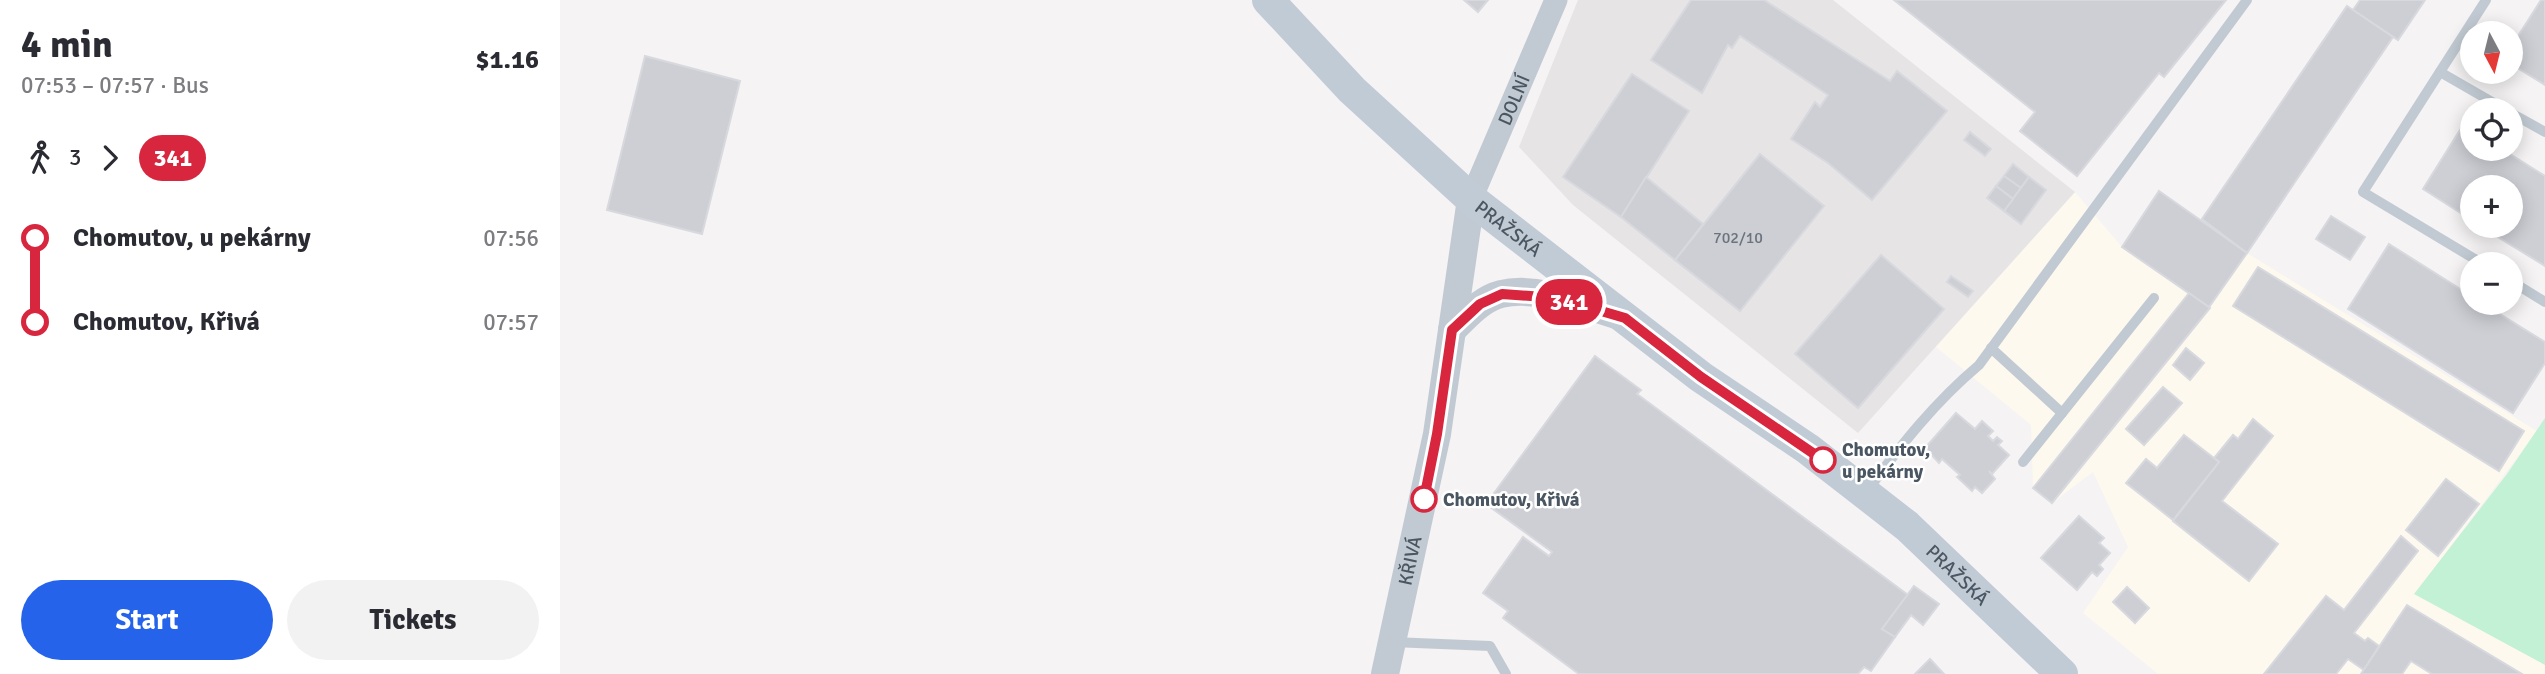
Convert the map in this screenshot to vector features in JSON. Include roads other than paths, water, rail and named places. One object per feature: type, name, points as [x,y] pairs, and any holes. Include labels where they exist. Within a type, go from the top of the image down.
[{"type":"main road","name":"PRAŽSKÁ","points":[[1268,0],[1352,90],[1471,199],[1701,377],[1808,449],[1866,493],[1907,526],[2062,674]]},
{"type":"street","name":"DOLNÍ","points":[[1471,199],[1556,0]]},
{"type":"street","name":"KŘIVÁ","points":[[1385,674],[1437,434],[1471,199]]},
{"type":"street","points":[[1452,330],[1480,304],[1502,294],[1557,298],[1625,318]]},
{"type":"lane","points":[[1866,493],[1908,437],[1991,348],[2247,0]]},
{"type":"lane","points":[[2463,252],[2363,192],[2486,0]]},
{"type":"lane","points":[[2440,72],[2485,98]]},
{"type":"lane","points":[[2523,120],[2545,132]]},
{"type":"lane","points":[[2523,288],[2545,302]]},
{"type":"lane","points":[[2022,462],[2154,298]]},
{"type":"lane","points":[[1991,348],[2062,412]]},
{"type":"lane","points":[[1392,642],[1490,646],[1507,674]]},
{"type":"place","name":"Chomutov, u pekárny","points":[[1823,460]]},
{"type":"place","name":"Chomutov, Křivá","points":[[1424,499]]}]
